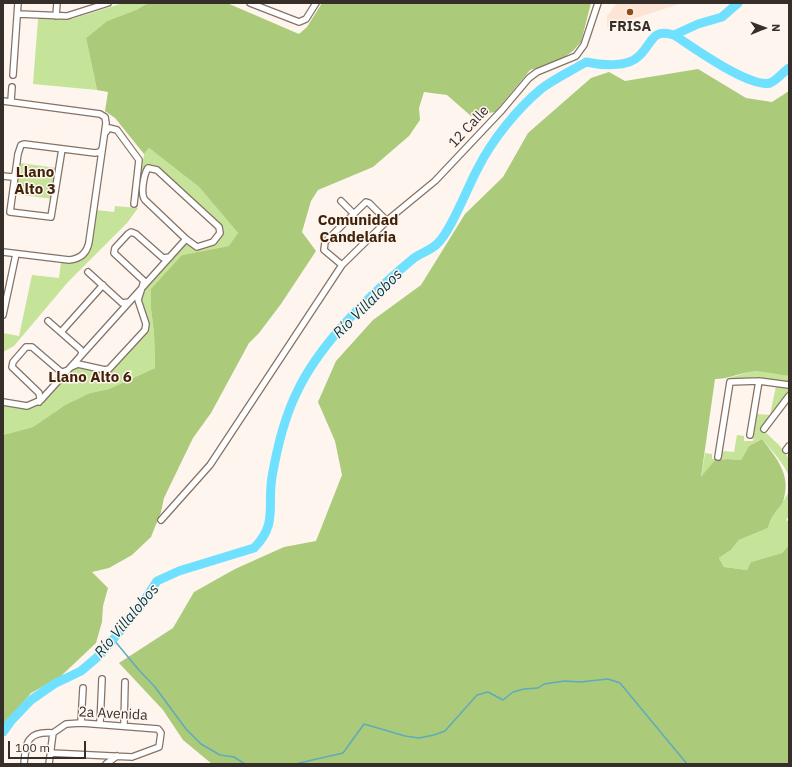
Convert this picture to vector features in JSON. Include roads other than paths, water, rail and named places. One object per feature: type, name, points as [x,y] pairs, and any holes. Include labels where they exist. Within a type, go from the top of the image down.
[{"type":"street","points":[[13,75],[18,3]]},
{"type":"street","points":[[56,16],[57,3]]},
{"type":"street","points":[[18,14],[56,16],[74,15],[97,4],[108,3]]},
{"type":"street","points":[[250,3],[296,22],[304,21],[316,3]]},
{"type":"street","name":"12 Calle","points":[[161,520],[210,466],[342,265],[387,221],[435,181],[502,110],[529,78],[536,72],[576,56],[584,45],[598,3]]},
{"type":"street","points":[[11,101],[12,87]]},
{"type":"street","points":[[3,100],[103,116],[117,130],[139,162],[134,204]]},
{"type":"street","points":[[3,252],[71,260],[79,258],[86,252],[89,242],[106,120],[103,116]]},
{"type":"street","points":[[104,133],[109,128],[117,130]]},
{"type":"street","points":[[62,149],[51,217],[10,212],[18,150],[21,144],[95,153],[100,152],[102,147]]},
{"type":"street","points":[[148,168],[157,170],[221,230],[213,242],[201,247],[197,247],[186,239],[143,198],[146,171],[148,168]]},
{"type":"street","points":[[3,176],[12,177],[15,174]]},
{"type":"street","points":[[341,201],[354,214]]},
{"type":"street","points":[[342,265],[324,250],[324,244],[366,202],[369,202],[387,221]]},
{"type":"street","points":[[39,402],[39,392],[12,368],[12,362],[26,347],[32,347],[60,371],[64,372],[78,364],[108,370],[144,331],[146,324],[138,300],[144,283],[143,280],[114,254],[115,248],[131,232],[136,234],[163,258],[170,257]]},
{"type":"street","points":[[3,402],[27,406],[39,402],[186,239]]},
{"type":"street","points":[[3,316],[16,254]]},
{"type":"street","points":[[88,272],[122,302],[129,302]]},
{"type":"street","points":[[61,332],[103,285]]},
{"type":"street","points":[[48,321],[81,350],[81,356]]},
{"type":"street","points":[[718,457],[729,385],[732,381],[759,381],[789,385]]},
{"type":"street","points":[[750,435],[759,381]]},
{"type":"street","points":[[764,429],[789,396]]},
{"type":"street","points":[[100,724],[102,679]]},
{"type":"street","points":[[124,725],[125,682]]},
{"type":"street","points":[[81,723],[83,688]]},
{"type":"street","name":"2a Avenida","points":[[53,733],[66,724],[81,723],[158,728],[161,732],[161,743],[157,749],[136,756],[118,756]]},
{"type":"street","points":[[24,764],[25,744],[37,733],[53,733],[49,764]]},
{"type":"street","points":[[51,753],[118,756]]},
{"type":"street","points":[[106,764],[118,756]]},
{"type":"waterway","points":[[674,35],[698,24],[722,17],[738,3]]},
{"type":"waterway","name":"Río Villalobos","points":[[3,732],[11,721],[31,700],[54,684],[81,671],[101,654],[140,607],[157,581],[179,571],[254,548],[266,531],[269,523],[272,477],[276,455],[288,412],[307,374],[319,355],[348,320],[381,287],[414,258],[435,246],[442,238],[490,147],[514,115],[541,89],[557,78],[586,62],[614,65],[634,60],[644,51],[653,38],[657,35],[666,33],[674,35],[707,57],[735,73],[761,83],[772,82],[789,68]]},
{"type":"waterway","points":[[114,640],[155,687],[186,729],[201,744],[220,755],[234,757],[245,764]]},
{"type":"waterway","points":[[295,764],[343,753],[364,724],[405,736],[419,738],[445,731],[477,695],[488,692],[503,700],[513,692],[524,689],[538,688],[544,684],[565,681],[580,682],[608,679],[620,683],[687,764]]},
{"type":"place","name":"FRISA","points":[[630,12]]},
{"type":"district","name":"Llano Alto 3","points":[[35,182]]},
{"type":"district","name":"Comunidad Candelaria","points":[[358,230]]},
{"type":"district","name":"Llano Alto 6","points":[[90,378]]}]
